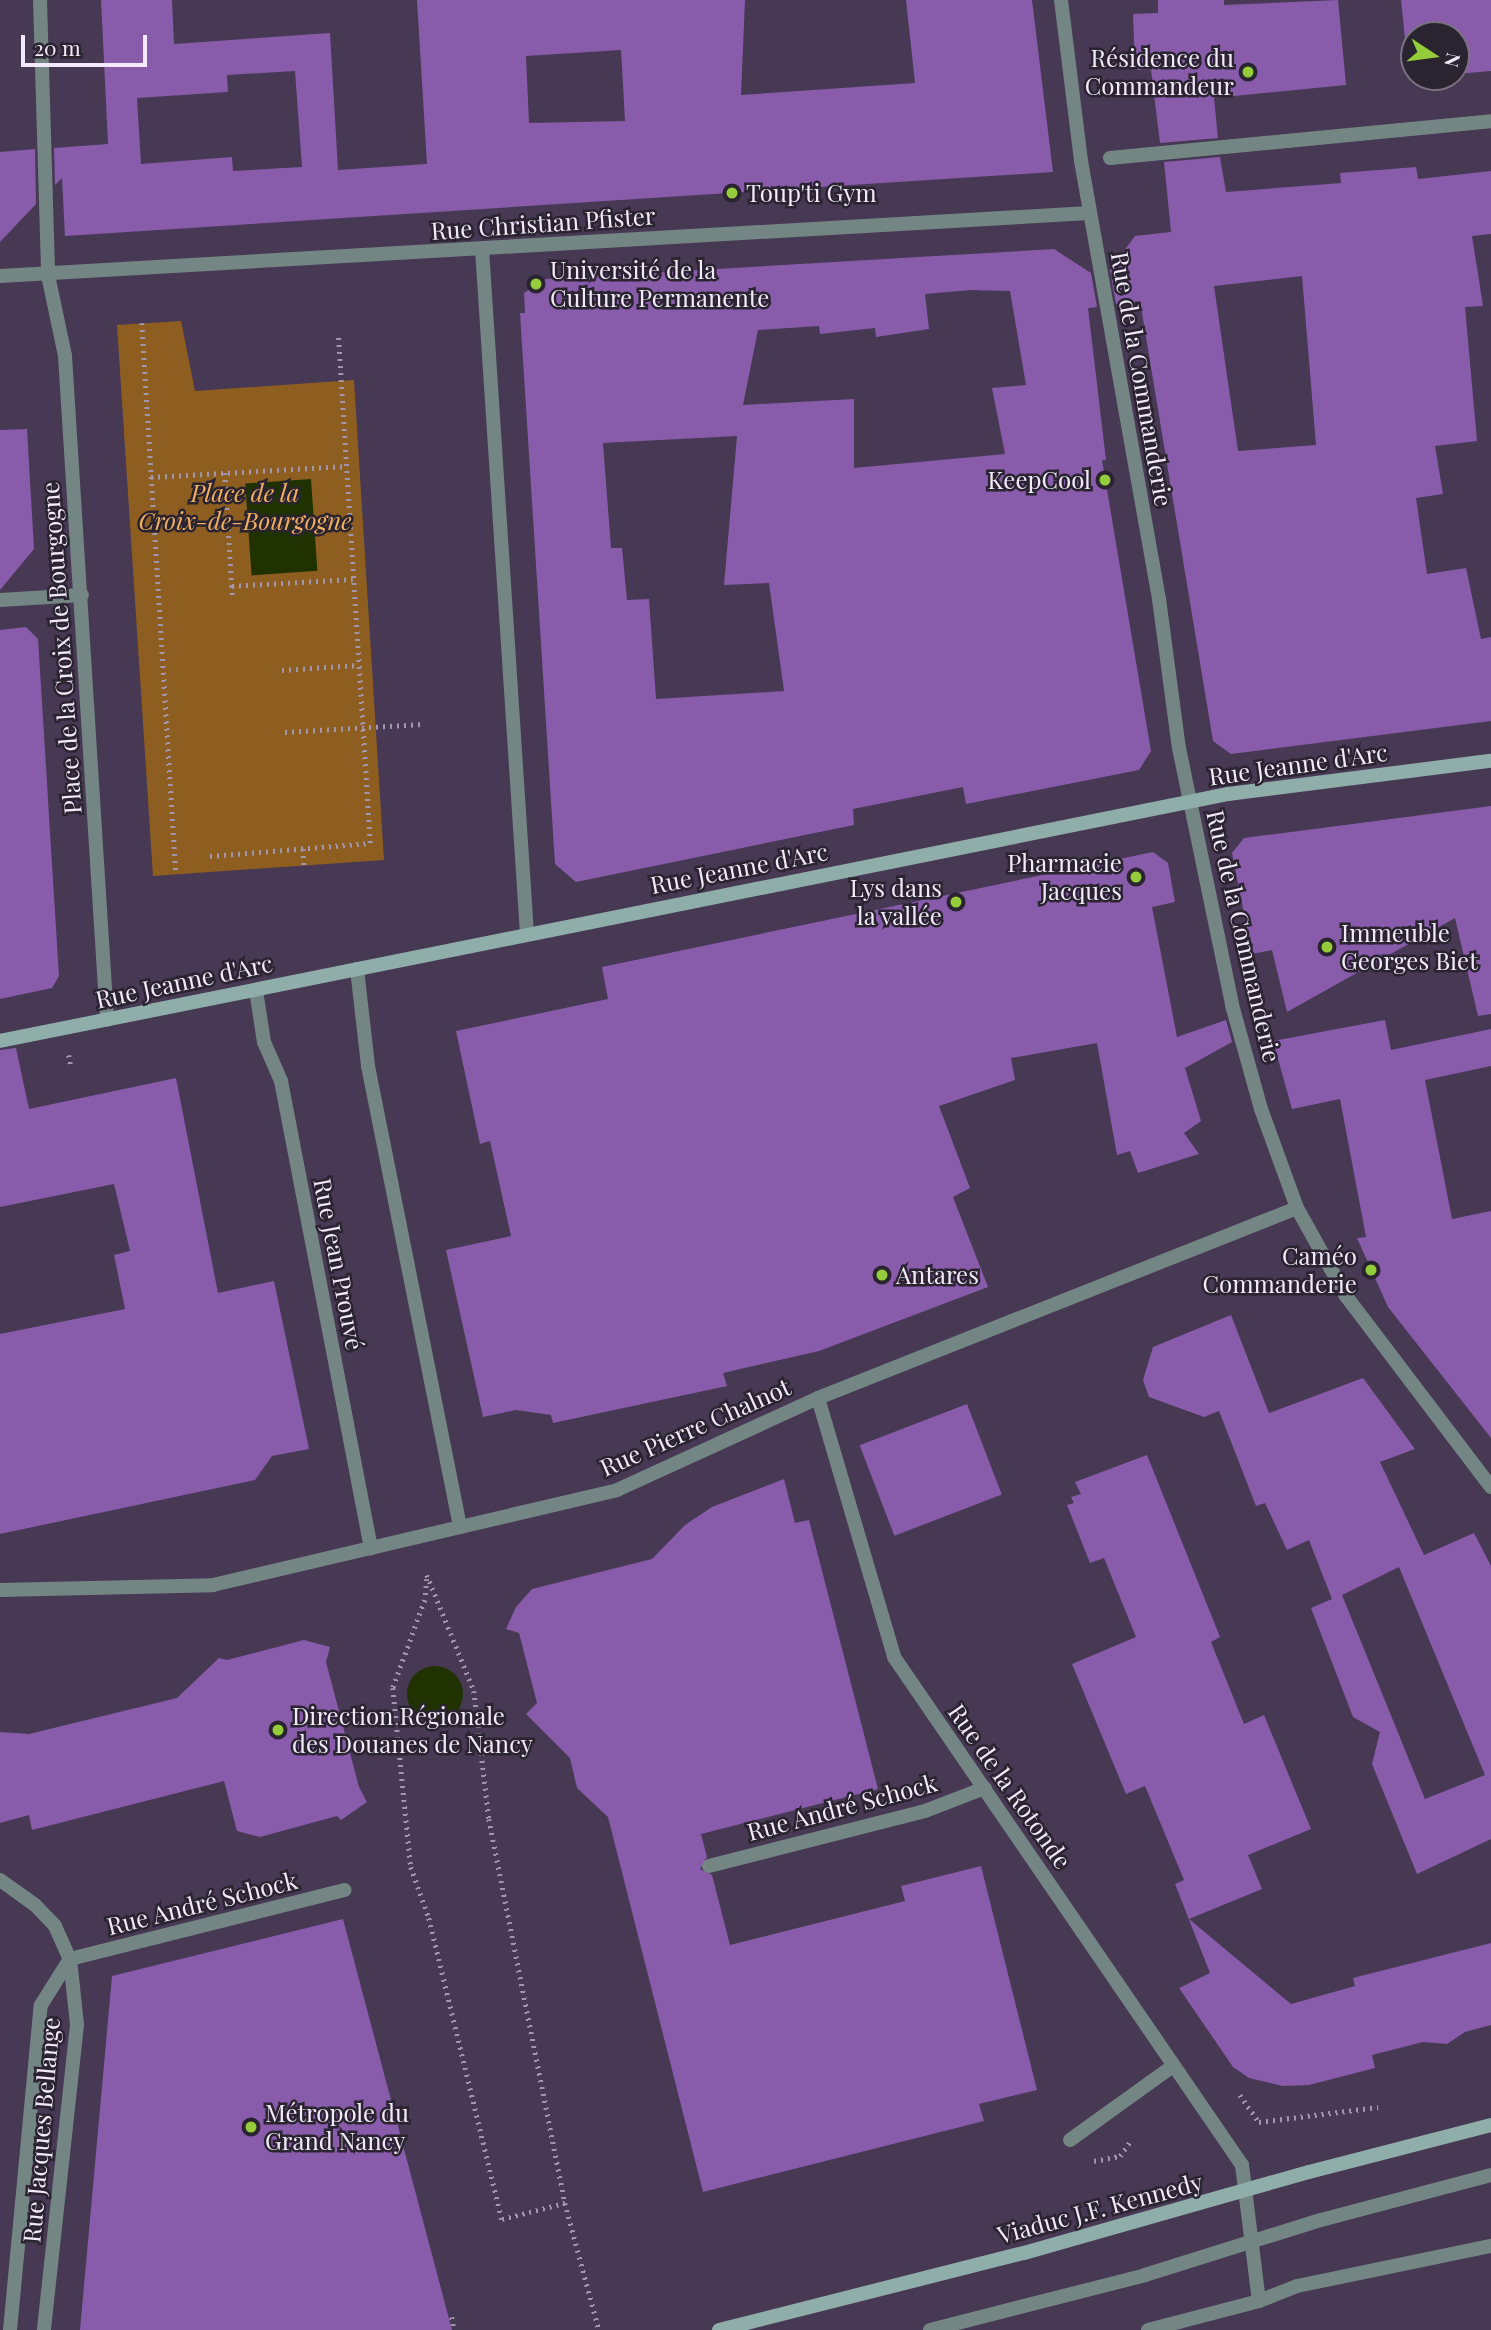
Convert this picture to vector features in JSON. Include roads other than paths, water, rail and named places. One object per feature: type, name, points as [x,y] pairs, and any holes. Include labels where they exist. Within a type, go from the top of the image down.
[{"type":"main road","name":"Rue Jeanne d'Arc","points":[[0,1041],[1190,802],[1491,761]]},
{"type":"main road","name":"Viaduc J.F. Kennedy","points":[[719,2330],[1132,2225],[1491,2125]]},
{"type":"street","name":"Place de la Croix de Bourgogne","points":[[40,0],[48,275],[65,356],[107,1020]]},
{"type":"street","name":"Rue de la Commanderie","points":[[1061,0],[1089,213],[1159,599],[1190,802],[1232,1005],[1265,1120],[1297,1208],[1346,1296],[1491,1487]]},
{"type":"street","points":[[1110,158],[1491,121]]},
{"type":"street","name":"Rue Christian Pfister","points":[[0,276],[1089,213]]},
{"type":"street","points":[[482,249],[527,934]]},
{"type":"street","points":[[0,600],[82,595]]},
{"type":"street","points":[[357,969],[368,1066],[460,1527]]},
{"type":"street","name":"Rue Jean Prouvé","points":[[256,990],[264,1042],[281,1081],[371,1548]]},
{"type":"street","name":"Rue Pierre Chalnot","points":[[0,1590],[213,1585],[617,1490],[818,1398],[1297,1208]]},
{"type":"street","name":"Rue de la Rotonde","points":[[818,1398],[894,1657],[1242,2165],[1259,2301]]},
{"type":"street","name":"Rue André Schock","points":[[709,1866],[925,1811],[985,1788]]},
{"type":"street","name":"Rue Jacques Bellange","points":[[0,1880],[35,1905],[55,1926],[71,1959],[77,2025],[44,2330]]},
{"type":"street","name":"Rue André Schock","points":[[71,1959],[344,1890]]},
{"type":"street","points":[[10,2330],[41,2005],[71,1959]]},
{"type":"street","points":[[1070,2140],[1173,2066]]},
{"type":"street","points":[[930,2330],[1144,2275],[1321,2220],[1491,2175]]},
{"type":"street","points":[[1148,2330],[1259,2301],[1297,2286],[1491,2246]]},
{"type":"place","name":"Résidence du Commandeur","points":[[1248,72]]},
{"type":"place","name":"Toup'ti Gym","points":[[732,193]]},
{"type":"place","name":"Université de la Culture Permanente","points":[[536,284]]},
{"type":"place","name":"KeepCool","points":[[1105,480]]},
{"type":"place","name":"Pharmacie Jacques","points":[[1136,877]]},
{"type":"place","name":"Lys dans la vallée","points":[[956,902]]},
{"type":"place","name":"Immeuble Georges Biet","points":[[1327,947]]},
{"type":"place","name":"Caméo Commanderie","points":[[1371,1270]]},
{"type":"place","name":"Antares","points":[[882,1275]]},
{"type":"place","name":"Direction Régionale des Douanes de Nancy","points":[[278,1730]]},
{"type":"place","name":"Métropole du Grand Nancy","points":[[251,2127]]},
{"type":"park label","name":"Place de la Croix-de-Bourgogne","points":[[245,507]]}]
